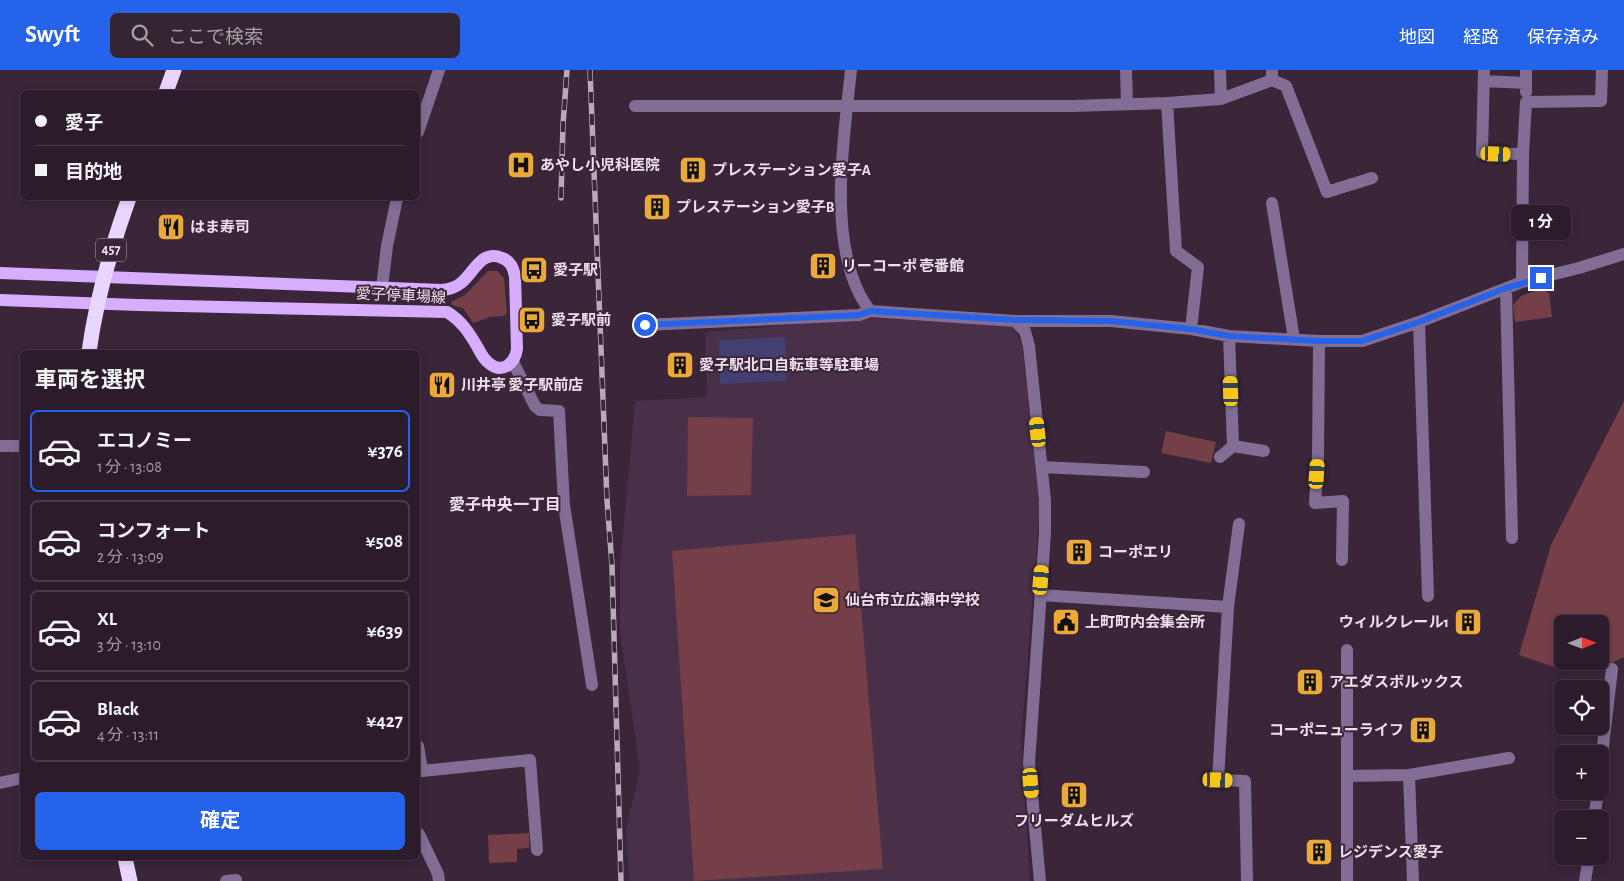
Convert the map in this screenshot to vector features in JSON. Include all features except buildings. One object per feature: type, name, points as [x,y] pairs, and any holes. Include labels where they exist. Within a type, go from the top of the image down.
[{"type":"highway","points":[[167,90],[174,70]]},
{"type":"highway","name":"457","points":[[89,350],[97,304],[104,277],[115,235],[128,200]]},
{"type":"highway","points":[[125,860],[130,881]]},
{"type":"main road","name":"愛子停車場線","points":[[0,273],[442,290],[453,288],[462,283],[480,262],[488,256],[497,256],[506,259],[512,266],[517,349],[513,362],[507,367],[500,368],[491,365],[484,358],[462,324],[447,312],[0,300]]},
{"type":"street","points":[[420,126],[439,70]]},
{"type":"street","points":[[851,70],[841,180],[844,242],[850,272],[858,292],[870,311]]},
{"type":"street","points":[[1126,70],[1127,104]]},
{"type":"street","points":[[1220,70],[1221,99]]},
{"type":"street","points":[[1522,282],[1526,70]]},
{"type":"street","points":[[1526,102],[1600,102],[1602,70]]},
{"type":"street","points":[[635,106],[1072,106],[1167,103],[1221,99],[1272,75],[1286,86],[1327,192],[1372,178]]},
{"type":"street","points":[[1524,154],[1482,153],[1484,75],[1526,83]]},
{"type":"street","points":[[1167,103],[1176,251],[1198,267],[1191,329]]},
{"type":"street","points":[[382,288],[387,246],[397,200]]},
{"type":"street","points":[[1272,203],[1294,339]]},
{"type":"street","points":[[645,325],[859,315],[870,311],[1015,320],[1110,321],[1191,329],[1229,336],[1319,341],[1362,341],[1419,322],[1522,282],[1579,268],[1624,254]]},
{"type":"street","points":[[1506,288],[1512,538]]},
{"type":"street","points":[[1015,320],[1025,331],[1029,346],[1046,500],[1029,763],[1040,881]]},
{"type":"street","points":[[1419,322],[1428,596]]},
{"type":"street","points":[[1220,458],[1232,446],[1229,336]]},
{"type":"street","points":[[1319,341],[1318,459],[1315,504],[1343,501],[1342,560]]},
{"type":"street","points":[[513,362],[535,406],[540,410],[559,411],[564,505],[592,685]]},
{"type":"street","points":[[0,446],[20,446]]},
{"type":"street","points":[[1232,446],[1264,451]]},
{"type":"street","points":[[1042,467],[1144,472]]},
{"type":"street","points":[[1239,524],[1228,607],[1218,780],[1245,781],[1247,881]]},
{"type":"street","points":[[1040,595],[1228,607]]},
{"type":"street","points":[[1347,650],[1348,881]]},
{"type":"street","points":[[1603,745],[1612,669]]},
{"type":"street","points":[[420,758],[422,771],[530,760],[537,850]]},
{"type":"street","points":[[1347,776],[1409,775],[1509,758]]},
{"type":"street","points":[[1409,775],[1412,881]]},
{"type":"street","points":[[0,783],[20,778]]},
{"type":"street","points":[[420,836],[438,874],[439,881]]},
{"type":"street","points":[[1585,881],[1588,865]]},
{"type":"shaded area","points":[[488,271],[497,271],[504,278],[507,313],[504,316],[490,317],[473,323],[463,308],[452,305],[451,302],[465,295]]},
{"type":"shaded area","points":[[1540,289],[1549,293],[1552,317],[1515,322],[1513,305],[1521,296]]},
{"type":"shaded area","name":"仙台市立広瀬中学校","points":[[869,318],[1003,324],[1014,328],[1022,345],[1040,507],[1021,741],[1030,881],[629,881],[626,830],[640,769],[620,633],[620,567],[635,401],[707,397],[705,332]]},
{"type":"shaded area","points":[[785,337],[787,381],[720,384],[719,340]]},
{"type":"shaded area","points":[[1624,401],[1624,657],[1609,664],[1609,615],[1554,615],[1554,667],[1519,655],[1551,545]]},
{"type":"shaded area","points":[[688,417],[753,418],[751,495],[687,496]]},
{"type":"shaded area","points":[[1166,431],[1216,442],[1211,463],[1161,453]]},
{"type":"shaded area","points":[[855,534],[883,869],[694,881],[672,551]]},
{"type":"shaded area","points":[[529,833],[529,848],[517,849],[517,862],[489,863],[488,835]]},
{"type":"railway","points":[[561,198],[567,70]]},
{"type":"railway","points":[[590,70],[607,500],[612,566],[621,881]]},
{"type":"place","name":"あやし小児科医院","points":[[521,165]]},
{"type":"place","name":"プレステーション愛子A","points":[[693,170]]},
{"type":"place","name":"プレステーション愛子B","points":[[657,207]]},
{"type":"place","name":"はま寿司","points":[[171,227]]},
{"type":"place","name":"リーコーポ 壱番館","points":[[823,266]]},
{"type":"place","name":"愛子駅","points":[[534,270]]},
{"type":"place","name":"愛子駅前","points":[[532,320]]},
{"type":"place","name":"愛子駅北口自転車等駐車場","points":[[680,365]]},
{"type":"place","name":"川井亭 愛子駅前店","points":[[442,385]]},
{"type":"place","name":"コーポエリ","points":[[1079,552]]},
{"type":"place","name":"仙台市立広瀬中学校","points":[[826,600]]},
{"type":"place","name":"上町町内会集会所","points":[[1066,622]]},
{"type":"place","name":"ウィルクレール1","points":[[1468,622]]},
{"type":"place","name":"アエダスボルックス","points":[[1310,682]]},
{"type":"place","name":"コーポニューライフ","points":[[1423,730]]},
{"type":"place","name":"フリーダムヒルズ","points":[[1074,795]]},
{"type":"place","name":"レジデンス愛子","points":[[1319,852]]},
{"type":"district","name":"愛子中央一丁目","points":[[505,505]]},
{"type":"route","points":[[645,325],[859,315],[870,311],[1015,320],[1110,321],[1191,329],[1229,336],[1319,341],[1362,341],[1419,322],[1522,282],[1541,278]]}]
